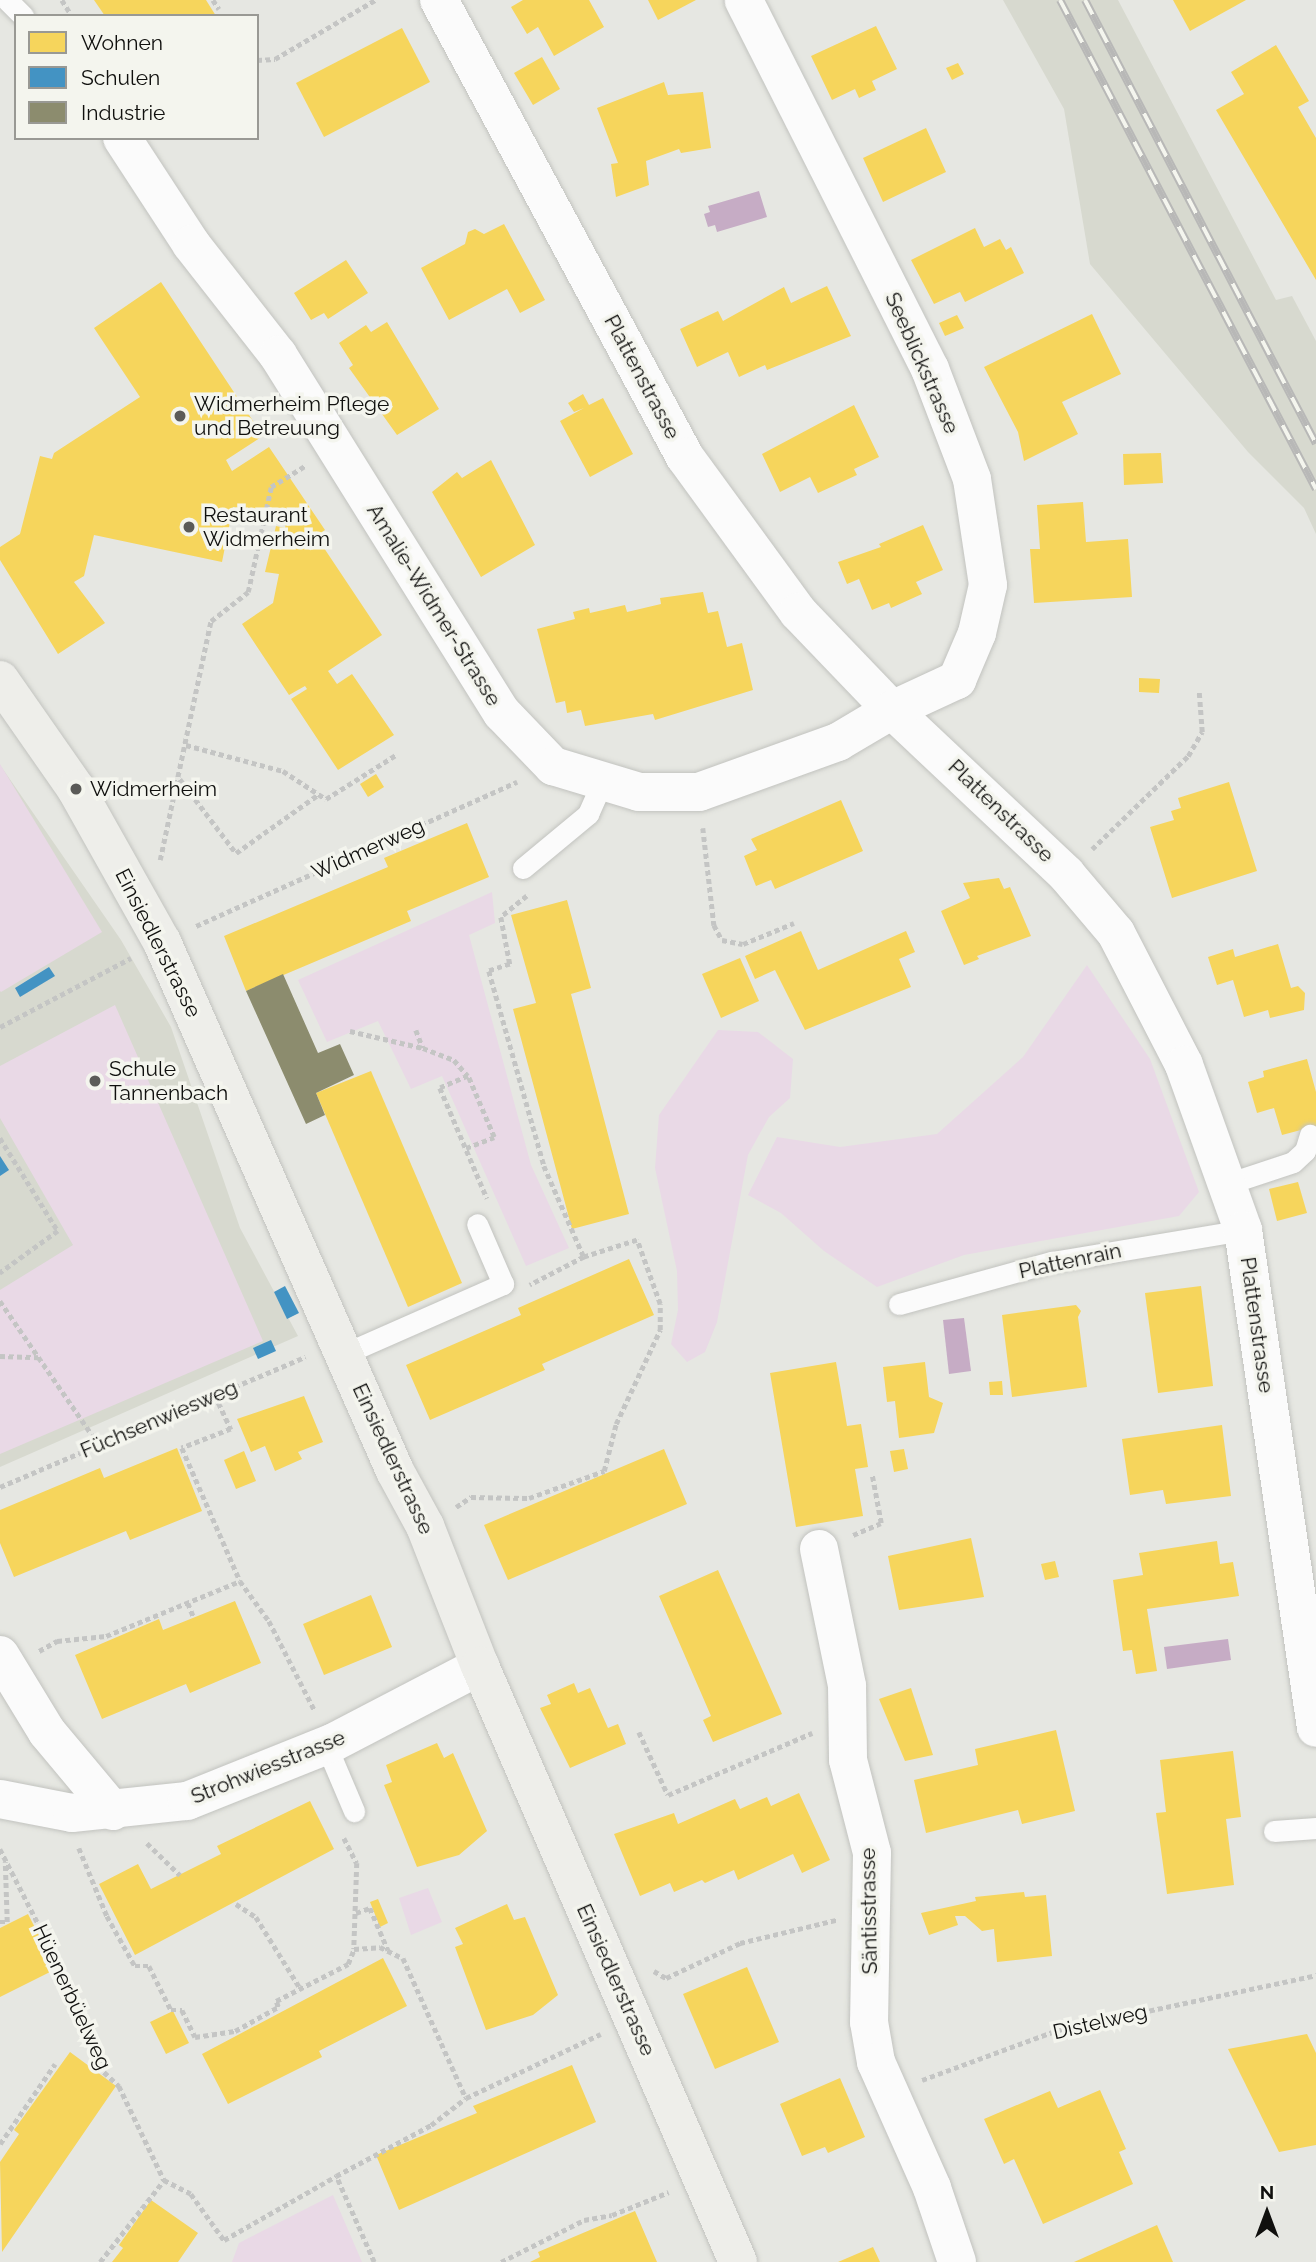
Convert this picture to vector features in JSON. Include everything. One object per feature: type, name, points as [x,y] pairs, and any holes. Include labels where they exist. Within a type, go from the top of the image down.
[{"type":"main road","name":"Einsiedlerstrasse","points":[[0,680],[76,789],[168,955],[331,1352],[425,1526],[480,1666],[738,2262]]},
{"type":"street","name":"Plattenstrasse","points":[[439,0],[685,457],[798,612],[892,710],[1066,874],[1122,945],[1197,1092],[1230,1184],[1243,1230],[1316,1728]]},
{"type":"street","name":"Seeblickstrasse","points":[[744,0],[930,369],[972,479],[988,585],[977,633],[957,680],[892,710]]},
{"type":"street","name":"Amalie-Widmer-Strasse","points":[[123,140],[191,244],[278,355],[502,713],[553,766],[639,792],[699,793],[838,742],[892,710]]},
{"type":"street","name":"Säntisstrasse","points":[[819,1549],[847,1686],[848,1760],[872,1853],[869,2022],[876,2062],[933,2188],[957,2262]]},
{"type":"street","points":[[4,1662],[97,1812]]},
{"type":"street","name":"Strohwiesstrasse","points":[[0,1800],[97,1812],[187,1801],[329,1744],[480,1666]]},
{"type":"lane","points":[[7,0],[21,14]]},
{"type":"lane","points":[[523,868],[588,814],[603,781]]},
{"type":"lane","points":[[1230,1184],[1293,1162],[1305,1151],[1310,1135]]},
{"type":"lane","points":[[331,1352],[503,1284],[478,1224]]},
{"type":"lane","name":"Plattenrain","points":[[899,1304],[1052,1262],[1243,1230]]},
{"type":"lane","points":[[329,1744],[354,1811]]},
{"type":"lane","points":[[1274,1832],[1316,1828]]},
{"type":"path","points":[[213,0],[219,9]]},
{"type":"path","points":[[259,60],[275,59],[375,0]]},
{"type":"path","points":[[140,902],[163,852],[211,621],[248,592],[271,487],[335,447]]},
{"type":"path","points":[[1066,874],[1188,757],[1202,732],[1199,692]]},
{"type":"path","points":[[186,745],[283,771],[326,799],[396,755]]},
{"type":"path","name":"Widmerweg","points":[[183,932],[553,766]]},
{"type":"path","points":[[180,779],[236,853],[319,794]]},
{"type":"path","points":[[699,793],[714,925],[722,940],[743,944],[794,923]]},
{"type":"path","points":[[532,892],[501,917],[510,964],[489,971],[544,1166],[584,1257]]},
{"type":"path","points":[[0,1027],[141,953]]},
{"type":"path","points":[[416,1030],[423,1048]]},
{"type":"path","points":[[350,1031],[423,1048],[454,1060],[468,1076],[494,1137],[466,1148]]},
{"type":"path","points":[[468,1076],[440,1088],[495,1217],[478,1224]]},
{"type":"path","points":[[0,1138],[58,1231],[0,1273]]},
{"type":"path","points":[[458,1506],[471,1497],[529,1498],[604,1471],[617,1424],[660,1330],[660,1304],[636,1240],[584,1257],[507,1294],[503,1284]]},
{"type":"path","points":[[0,1301],[99,1445]]},
{"type":"path","name":"Füchsenwiesweg","points":[[0,1487],[215,1395],[331,1352]]},
{"type":"path","points":[[0,1356],[38,1357]]},
{"type":"path","points":[[215,1395],[231,1429],[182,1448],[240,1581],[269,1621],[329,1744]]},
{"type":"path","points":[[819,1549],[881,1523],[872,1475]]},
{"type":"path","points":[[4,1662],[57,1640],[106,1636],[240,1581]]},
{"type":"path","points":[[188,1603],[194,1618]]},
{"type":"path","points":[[639,1732],[668,1796],[848,1717]]},
{"type":"path","points":[[97,1812],[79,1848],[107,1916],[135,1966],[149,1966],[171,2010],[182,2010],[195,2038],[235,2031],[278,2007],[276,2001],[348,1964],[354,1949],[357,1863],[338,1828]]},
{"type":"path","name":"Hüenerbüelweg","points":[[0,1849],[90,2025],[104,2072],[119,2085],[164,2180]]},
{"type":"path","points":[[0,1922],[7,1922],[5,1858]]},
{"type":"path","points":[[236,1904],[256,1917],[300,1988]]},
{"type":"path","points":[[356,1913],[370,1908],[388,1950]]},
{"type":"path","points":[[644,1966],[666,1978],[769,1934],[872,1913]]},
{"type":"path","points":[[354,1949],[388,1950],[403,1958],[466,2098]]},
{"type":"path","name":"Distelweg","points":[[890,2092],[1058,2030],[1316,1975]]},
{"type":"path","points":[[100,2262],[164,2180],[191,2194],[225,2241],[431,2124],[466,2098],[635,2020]]},
{"type":"path","points":[[0,2144],[55,2064]]},
{"type":"path","points":[[337,2176],[374,2262]]},
{"type":"path","points":[[501,2262],[584,2220],[612,2215],[702,2178]]},
{"type":"shaded area","points":[[1003,0],[1118,0],[1276,300],[1292,296],[1316,341],[1316,534],[1304,508],[1248,452],[1090,264],[1064,109]]},
{"type":"shaded area","points":[[759,191],[767,217],[717,232],[715,225],[708,227],[704,214],[710,212],[708,206]]},
{"type":"shaded area","points":[[0,764],[102,932],[1,992],[0,991]]},
{"type":"shaded area","name":"Schule Tannenbach","points":[[0,765],[121,940],[171,1027],[240,1228],[298,1336],[0,1467]]},
{"type":"shaded area","points":[[492,892],[495,923],[469,935],[531,1165],[569,1248],[526,1266],[442,1076],[411,1089],[378,1021],[327,1042],[298,980]]},
{"type":"shaded area","points":[[1087,965],[1150,1059],[1199,1192],[1179,1216],[964,1255],[877,1287],[824,1251],[781,1213],[748,1195],[777,1137],[840,1147],[937,1134],[1023,1057]]},
{"type":"shaded area","name":"Schule Tannenbach","points":[[115,1005],[263,1341],[0,1454],[0,1290],[73,1245],[0,1118],[0,1066]]},
{"type":"shaded area","points":[[718,1030],[758,1032],[793,1059],[790,1098],[769,1117],[748,1155],[717,1322],[705,1352],[687,1362],[671,1344],[678,1310],[677,1271],[655,1168],[659,1115]]},
{"type":"shaded area","points":[[964,1318],[971,1371],[949,1374],[943,1320]]},
{"type":"shaded area","points":[[1228,1639],[1231,1660],[1167,1669],[1164,1647]]},
{"type":"shaded area","points":[[428,1888],[442,1922],[411,1935],[399,1898]]},
{"type":"shaded area","points":[[333,2195],[362,2262],[232,2262],[239,2243]]},
{"type":"building: Wohnen","points":[[94,0],[206,0],[215,14],[104,14]]},
{"type":"building: Wohnen","points":[[523,0],[589,0],[604,27],[554,56],[538,27],[527,34],[511,7]]},
{"type":"building: Wohnen","points":[[648,0],[696,0],[658,20]]},
{"type":"building: Wohnen","points":[[1173,0],[1246,0],[1190,31]]},
{"type":"building: Wohnen","points":[[876,26],[897,69],[872,81],[876,90],[859,98],[855,89],[832,100],[811,56]]},
{"type":"building: Wohnen","points":[[402,28],[430,82],[324,137],[296,83]]},
{"type":"building: Wohnen","points":[[1276,45],[1309,101],[1298,107],[1316,138],[1316,280],[1216,110],[1244,94],[1231,72]]},
{"type":"building: Wohnen","points":[[542,57],[560,89],[533,105],[514,73]]},
{"type":"building: Wohnen","points":[[958,63],[964,74],[952,80],[946,68]]},
{"type":"building: Wohnen","points":[[664,82],[668,95],[703,92],[711,148],[681,153],[679,149],[646,161],[649,185],[616,197],[611,164],[618,163],[597,108]]},
{"type":"building: Wohnen","points":[[926,128],[946,172],[883,202],[863,158]]},
{"type":"building: Wohnen","points":[[504,224],[545,300],[520,313],[507,289],[449,320],[421,268],[465,244],[468,232],[475,229],[484,234]]},
{"type":"building: Wohnen","points":[[975,228],[984,247],[1000,239],[1006,250],[1011,247],[1024,273],[965,302],[960,292],[934,304],[911,260]]},
{"type":"building: Wohnen","points":[[346,260],[368,293],[328,319],[324,313],[311,320],[294,293]]},
{"type":"building: Wohnen","points":[[161,282],[263,436],[226,460],[232,471],[269,447],[325,530],[316,536],[382,635],[328,671],[337,684],[352,674],[394,735],[338,770],[291,699],[307,689],[305,686],[289,695],[242,624],[273,603],[279,574],[265,572],[276,526],[285,528],[287,519],[233,507],[222,562],[94,535],[84,576],[74,582],[105,623],[58,654],[0,560],[0,547],[20,534],[40,456],[52,459],[54,453],[140,397],[94,328]]},
{"type":"building: Wohnen","points":[[827,286],[851,336],[767,370],[765,365],[739,377],[728,352],[697,367],[680,329],[718,311],[723,321],[784,287],[791,303]]},
{"type":"building: Wohnen","points":[[1092,314],[1121,374],[1062,402],[1078,434],[1024,461],[1018,432],[984,367]]},
{"type":"building: Wohnen","points":[[957,315],[964,328],[945,336],[939,323]]},
{"type":"building: Wohnen","points":[[387,322],[439,409],[397,435],[349,368],[353,365],[339,343],[366,325],[371,332]]},
{"type":"building: Wohnen","points":[[583,394],[589,405],[603,398],[633,454],[590,477],[560,421],[584,408],[574,412],[568,403]]},
{"type":"building: Wohnen","points":[[854,405],[879,457],[854,469],[857,475],[818,493],[810,477],[780,492],[762,454]]},
{"type":"building: Wohnen","points":[[1161,453],[1163,483],[1124,485],[1123,454]]},
{"type":"building: Wohnen","points":[[491,460],[535,545],[481,577],[432,492],[457,472],[462,478]]},
{"type":"building: Wohnen","points":[[1083,502],[1086,542],[1128,539],[1132,597],[1034,603],[1030,549],[1040,549],[1037,505]]},
{"type":"building: Wohnen","points":[[923,525],[943,570],[916,582],[922,594],[891,608],[889,603],[872,610],[859,579],[847,584],[838,562],[881,547],[879,544]]},
{"type":"building: Wohnen","points":[[703,592],[708,613],[718,611],[727,647],[742,643],[753,690],[655,720],[653,714],[585,726],[581,710],[567,713],[565,701],[556,703],[537,629],[575,619],[573,612],[589,608],[590,613],[625,605],[627,612],[661,604],[660,598]]},
{"type":"building: Wohnen","points":[[1139,678],[1160,679],[1159,693],[1139,692]]},
{"type":"building: Wohnen","points":[[376,774],[384,787],[368,797],[360,784]]},
{"type":"building: Wohnen","points":[[1229,782],[1257,871],[1172,898],[1150,827],[1174,820],[1171,811],[1181,808],[1178,798]]},
{"type":"building: Wohnen","points":[[841,800],[863,851],[775,889],[771,880],[756,886],[744,856],[757,850],[751,839]]},
{"type":"building: Wohnen","points":[[467,823],[489,877],[407,911],[411,921],[246,991],[224,936],[388,867],[384,858]]},
{"type":"building: Wohnen","points":[[999,878],[1004,889],[1010,887],[1031,936],[977,956],[979,959],[964,965],[941,911],[970,898],[963,883]]},
{"type":"building: Wohnen","points":[[567,900],[591,988],[571,994],[629,1214],[572,1229],[513,1009],[536,1003],[511,915]]},
{"type":"building: Wohnen","points":[[801,931],[818,970],[906,931],[915,952],[899,959],[911,987],[805,1030],[775,970],[755,979],[745,956]]},
{"type":"building: Wohnen","points":[[1278,944],[1291,988],[1298,986],[1305,993],[1304,1010],[1270,1018],[1268,1010],[1244,1017],[1233,980],[1217,985],[1208,957],[1233,949],[1235,957]]},
{"type":"building: Wohnen","points":[[740,958],[759,1001],[721,1018],[702,974]]},
{"type":"building: Wohnen","points":[[1307,1059],[1316,1092],[1316,1126],[1282,1135],[1274,1108],[1257,1113],[1248,1082],[1264,1077],[1263,1071]]},
{"type":"building: Wohnen","points":[[371,1071],[462,1283],[408,1307],[316,1093]]},
{"type":"building: Wohnen","points":[[1298,1182],[1307,1213],[1277,1221],[1269,1189]]},
{"type":"building: Wohnen","points":[[629,1259],[654,1315],[542,1364],[545,1370],[430,1420],[406,1365],[521,1315],[518,1308]]},
{"type":"building: Wohnen","points":[[1201,1286],[1213,1386],[1158,1393],[1145,1293]]},
{"type":"building: Wohnen","points":[[1076,1305],[1081,1311],[1078,1317],[1087,1387],[1012,1397],[1002,1315]]},
{"type":"building: Wohnen","points":[[836,1362],[847,1426],[861,1424],[868,1467],[855,1469],[863,1516],[796,1527],[770,1373]]},
{"type":"building: Wohnen","points":[[925,1362],[929,1397],[943,1403],[934,1433],[899,1438],[895,1401],[887,1402],[883,1367]]},
{"type":"building: Wohnen","points":[[1002,1381],[1003,1395],[990,1395],[989,1382]]},
{"type":"building: Wohnen","points":[[304,1396],[323,1442],[298,1452],[302,1459],[275,1471],[265,1446],[251,1452],[237,1419]]},
{"type":"building: Wohnen","points":[[1222,1425],[1231,1496],[1166,1504],[1163,1490],[1130,1495],[1122,1439]]},
{"type":"building: Wohnen","points":[[177,1448],[202,1511],[130,1540],[126,1531],[14,1577],[0,1543],[0,1510],[100,1468],[104,1478]]},
{"type":"building: Wohnen","points":[[664,1449],[687,1504],[508,1580],[484,1525]]},
{"type":"building: Wohnen","points":[[904,1449],[908,1469],[894,1472],[890,1451]]},
{"type":"building: Wohnen","points":[[244,1451],[256,1481],[236,1489],[224,1460]]},
{"type":"building: Wohnen","points":[[971,1538],[984,1597],[899,1610],[888,1556]]},
{"type":"building: Wohnen","points":[[1217,1541],[1220,1564],[1233,1562],[1239,1596],[1147,1609],[1157,1671],[1136,1674],[1132,1650],[1123,1651],[1113,1580],[1143,1575],[1139,1553]]},
{"type":"building: Wohnen","points":[[1055,1561],[1059,1577],[1045,1580],[1041,1564]]},
{"type":"building: Wohnen","points":[[718,1570],[782,1714],[713,1742],[703,1720],[711,1716],[659,1596]]},
{"type":"building: Wohnen","points":[[371,1595],[392,1647],[324,1675],[303,1624]]},
{"type":"building: Wohnen","points":[[235,1601],[261,1663],[190,1693],[186,1684],[102,1719],[75,1655],[159,1619],[163,1630]]},
{"type":"building: Wohnen","points":[[574,1683],[578,1693],[590,1688],[608,1728],[618,1724],[626,1744],[570,1768],[540,1708],[551,1704],[547,1695]]},
{"type":"building: Wohnen","points":[[911,1688],[933,1755],[905,1761],[879,1699]]},
{"type":"building: Wohnen","points":[[1056,1730],[1075,1811],[1022,1824],[1018,1810],[926,1833],[914,1780],[978,1765],[975,1749]]},
{"type":"building: Wohnen","points":[[437,1743],[444,1758],[453,1753],[487,1831],[459,1855],[417,1867],[384,1785],[392,1782],[386,1765]]},
{"type":"building: Wohnen","points":[[1233,1751],[1241,1817],[1226,1819],[1234,1885],[1167,1894],[1156,1813],[1166,1812],[1160,1760]]},
{"type":"building: Wohnen","points":[[799,1793],[830,1860],[802,1873],[793,1854],[738,1880],[734,1870],[705,1883],[702,1880],[674,1892],[670,1883],[640,1896],[614,1834],[674,1813],[678,1824],[735,1799],[740,1809],[767,1797],[771,1806]]},
{"type":"building: Wohnen","points":[[310,1801],[334,1849],[135,1955],[99,1884],[138,1864],[151,1889],[221,1854],[217,1846]]},
{"type":"building: Wohnen","points":[[1024,1892],[1025,1897],[1046,1895],[1052,1956],[997,1962],[994,1929],[982,1931],[965,1916],[955,1916],[958,1925],[929,1935],[921,1913],[976,1901],[975,1897]]},
{"type":"building: Wohnen","points":[[378,1899],[388,1923],[380,1927],[370,1902]]},
{"type":"building: Wohnen","points":[[507,1904],[514,1920],[525,1917],[558,1995],[533,2015],[486,2030],[455,1947],[463,1944],[455,1928]]},
{"type":"building: Wohnen","points":[[28,1914],[56,1969],[0,1997],[0,1928]]},
{"type":"building: Wohnen","points":[[383,1958],[407,2006],[319,2051],[322,2057],[228,2104],[202,2054]]},
{"type":"building: Wohnen","points":[[747,1967],[779,2042],[715,2069],[683,1994]]},
{"type":"building: Wohnen","points":[[173,2011],[189,2043],[166,2054],[150,2022]]},
{"type":"building: Wohnen","points":[[1307,2034],[1316,2053],[1316,2145],[1279,2152],[1228,2049]]},
{"type":"building: Wohnen","points":[[70,2052],[116,2086],[2,2252],[0,2162],[19,2134],[14,2130]]},
{"type":"building: Wohnen","points":[[572,2065],[596,2122],[399,2210],[376,2155],[477,2113],[473,2106]]},
{"type":"building: Wohnen","points":[[840,2078],[865,2137],[828,2153],[825,2147],[802,2156],[780,2104]]},
{"type":"building: Wohnen","points":[[1100,2090],[1126,2149],[1119,2152],[1133,2184],[1043,2224],[1014,2159],[1004,2164],[984,2119],[1050,2091],[1058,2108]]},
{"type":"building: Wohnen","points":[[151,2200],[198,2233],[178,2262],[112,2262],[123,2248],[119,2245]]},
{"type":"building: Wohnen","points":[[635,2211],[657,2262],[530,2262],[540,2257],[538,2252]]},
{"type":"building: Wohnen","points":[[1157,2225],[1173,2262],[1074,2262]]},
{"type":"building: Wohnen","points":[[873,2247],[880,2262],[838,2262]]},
{"type":"building: Schulen","points":[[49,967],[55,976],[20,997],[15,988]]},
{"type":"building: Schulen","points":[[0,1156],[9,1170],[0,1176]]},
{"type":"building: Schulen","points":[[285,1286],[299,1313],[287,1319],[274,1292]]},
{"type":"building: Schulen","points":[[271,1340],[276,1351],[258,1359],[253,1348]]},
{"type":"building: Industrie","points":[[283,974],[318,1053],[340,1044],[354,1075],[316,1093],[325,1115],[306,1124],[246,991]]},
{"type":"railway","points":[[1060,0],[1316,489]]},
{"type":"railway","points":[[1085,0],[1316,443]]},
{"type":"place","name":"Widmerheim Pflege und Betreuung","points":[[180,416]]},
{"type":"place","name":"Restaurant Widmerheim","points":[[189,527]]},
{"type":"place","name":"Widmerheim","points":[[76,789]]},
{"type":"place","name":"Schule Tannenbach","points":[[95,1081]]}]
